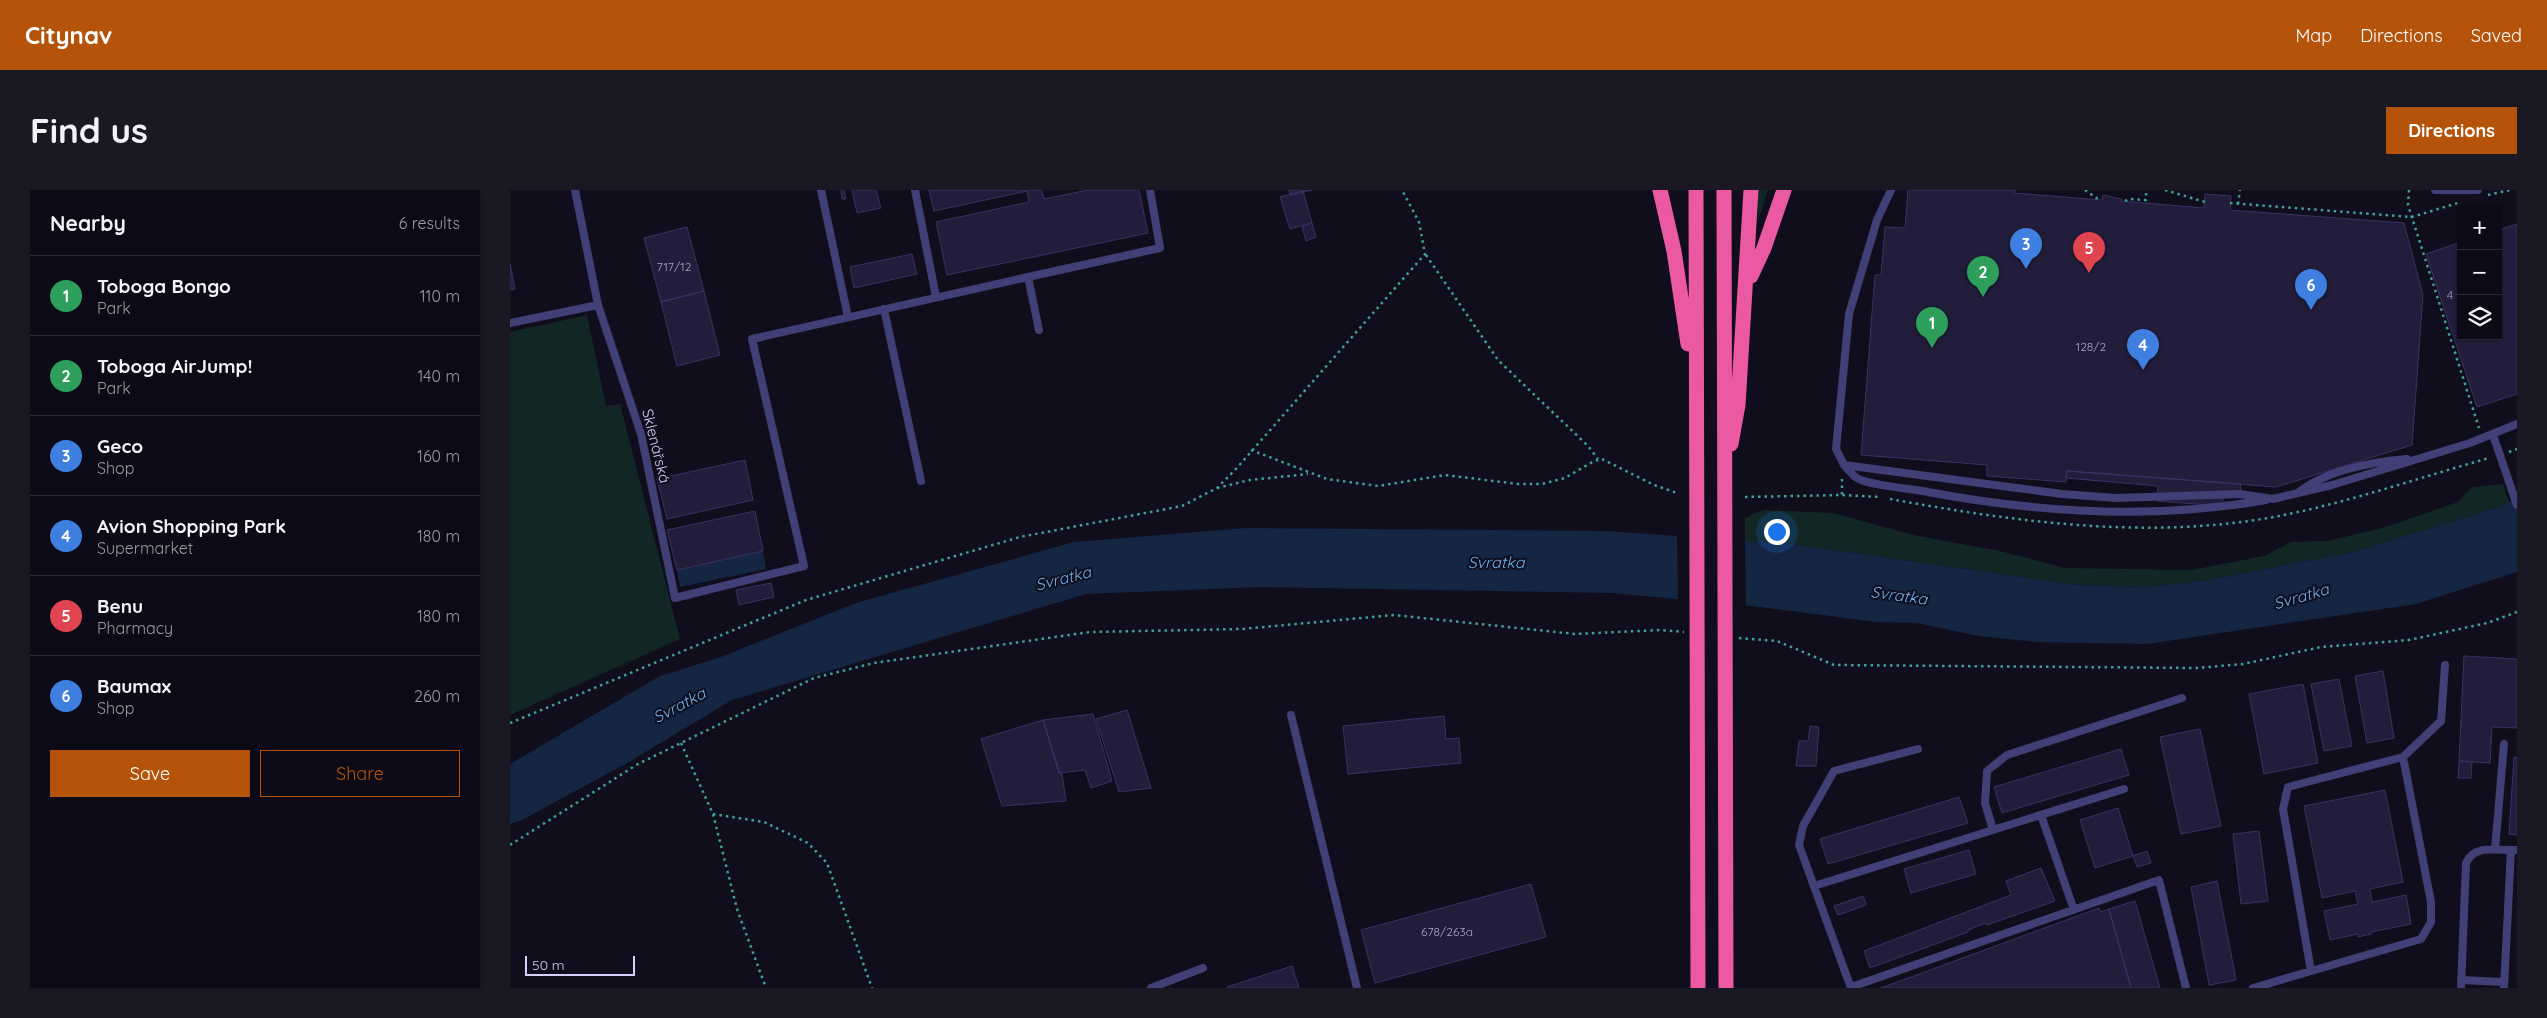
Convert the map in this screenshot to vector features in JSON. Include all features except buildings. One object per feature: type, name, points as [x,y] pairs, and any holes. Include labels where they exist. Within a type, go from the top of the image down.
[{"type":"highway","points":[[1660,190],[1674,251],[1696,395]]},
{"type":"highway","points":[[1696,190],[1698,988]]},
{"type":"highway","points":[[1724,190],[1726,988]]},
{"type":"highway","points":[[1724,485],[1738,405],[1747,284],[1751,190]]},
{"type":"highway","points":[[1747,284],[1764,248],[1784,190]]},
{"type":"lane","name":"Sklenářská","points":[[575,190],[598,305],[641,434],[675,598],[804,566],[752,339],[848,317]]},
{"type":"lane","points":[[821,190],[848,317],[1160,248],[1150,190]]},
{"type":"lane","points":[[915,190],[936,297]]},
{"type":"lane","points":[[1891,190],[1877,220],[1849,314],[1836,449],[1844,465],[1858,479],[1959,498],[2062,511],[2180,511],[2226,507],[2296,494],[2315,480],[2377,461],[2424,457],[2482,439],[2517,424]]},
{"type":"lane","points":[[2435,190],[2480,193]]},
{"type":"lane","points":[[1028,277],[1039,330]]},
{"type":"lane","points":[[510,323],[598,305]]},
{"type":"lane","points":[[884,309],[921,481]]},
{"type":"lane","points":[[2492,435],[2517,505]]},
{"type":"lane","points":[[1844,465],[2062,494],[2116,498],[2240,494],[2273,499]]},
{"type":"lane","points":[[2311,971],[2283,809],[2288,787],[2403,757],[2441,721],[2445,665]]},
{"type":"lane","points":[[1993,830],[1985,803],[1987,771],[2007,755],[2182,698]]},
{"type":"lane","points":[[1291,715],[1358,988]]},
{"type":"lane","points":[[2495,850],[2504,744]]},
{"type":"lane","points":[[1918,748],[1834,771],[1803,826],[1799,845],[1851,988],[2159,880],[2186,988]]},
{"type":"lane","points":[[2253,988],[2421,939],[2431,922],[2431,902],[2403,757]]},
{"type":"lane","points":[[1814,886],[2124,789]]},
{"type":"lane","points":[[2040,815],[2074,910]]},
{"type":"lane","points":[[2480,850],[2514,850],[2504,985],[2461,984],[2466,863],[2470,854],[2480,850]]},
{"type":"lane","points":[[1151,988],[1202,968]]},
{"type":"path","points":[[1402,190],[1419,222],[1425,254],[1498,360],[1588,446],[1598,459],[1608,461],[1647,481],[1677,493]]},
{"type":"path","points":[[2085,190],[2098,199]]},
{"type":"path","points":[[2126,201],[2129,199],[2146,200],[2146,190]]},
{"type":"path","points":[[2166,190],[2205,202]]},
{"type":"path","points":[[2238,204],[2240,190]]},
{"type":"path","points":[[2409,190],[2408,206],[2482,439]]},
{"type":"path","points":[[2480,193],[2510,190]]},
{"type":"path","points":[[2230,203],[2412,217],[2465,201]]},
{"type":"path","points":[[2338,211],[2338,218]]},
{"type":"path","points":[[1217,488],[1425,254]]},
{"type":"path","points":[[1251,450],[1310,474],[1341,482],[1378,486],[1445,476],[1518,484],[1542,484],[1566,478],[1598,459]]},
{"type":"path","points":[[510,723],[806,600],[1020,537],[1182,506],[1217,488],[1250,480],[1310,474]]},
{"type":"path","points":[[1738,637],[1777,641],[1834,665],[2196,668],[2243,664],[2321,647],[2409,640],[2487,623],[2517,612]]},
{"type":"path","points":[[510,845],[638,764],[814,678],[874,663],[1090,632],[1242,629],[1394,615],[1575,634],[1660,630],[1689,633]]},
{"type":"path","points":[[681,743],[713,814],[737,909],[766,988]]},
{"type":"path","points":[[713,814],[764,822],[808,843],[827,863],[872,988]]},
{"type":"green space","points":[[1758,190],[1768,190],[1758,220]]},
{"type":"green space","points":[[587,315],[606,406],[620,404],[680,639],[510,715],[510,332]]},
{"type":"green space","points":[[2503,484],[2509,502],[2505,505],[2353,552],[2209,580],[2145,587],[2078,585],[1792,544],[1745,541],[1745,518],[1764,510],[1833,513],[1913,535],[2000,551],[2065,568],[2192,570],[2264,556],[2291,542],[2328,541],[2386,527],[2458,502],[2472,487]]},
{"type":"water","name":"Svratka","points":[[2517,496],[2517,572],[2416,604],[2147,644],[2036,642],[1978,636],[1917,623],[1876,622],[1752,606],[1612,593],[1261,587],[1086,594],[732,700],[629,762],[522,820],[510,824],[510,764],[660,676],[721,657],[856,603],[1074,542],[1247,528],[1606,531],[1792,544],[2078,585],[2145,587],[2209,580],[2353,552],[2505,505]]},
{"type":"water","points":[[763,551],[766,569],[680,587],[677,570]]},
{"type":"pier","points":[[1677,534],[1745,538],[1746,608],[1678,601]]},
{"type":"place","name":"Geco","points":[[2026,269]]},
{"type":"place","name":"Benu","points":[[2089,273]]},
{"type":"place","name":"Toboga AirJump!","points":[[1983,297]]},
{"type":"place","name":"Baumax","points":[[2311,310]]},
{"type":"place","name":"Toboga Bongo","points":[[1932,348]]},
{"type":"place","name":"Avion Shopping Park","points":[[2143,370]]}]
